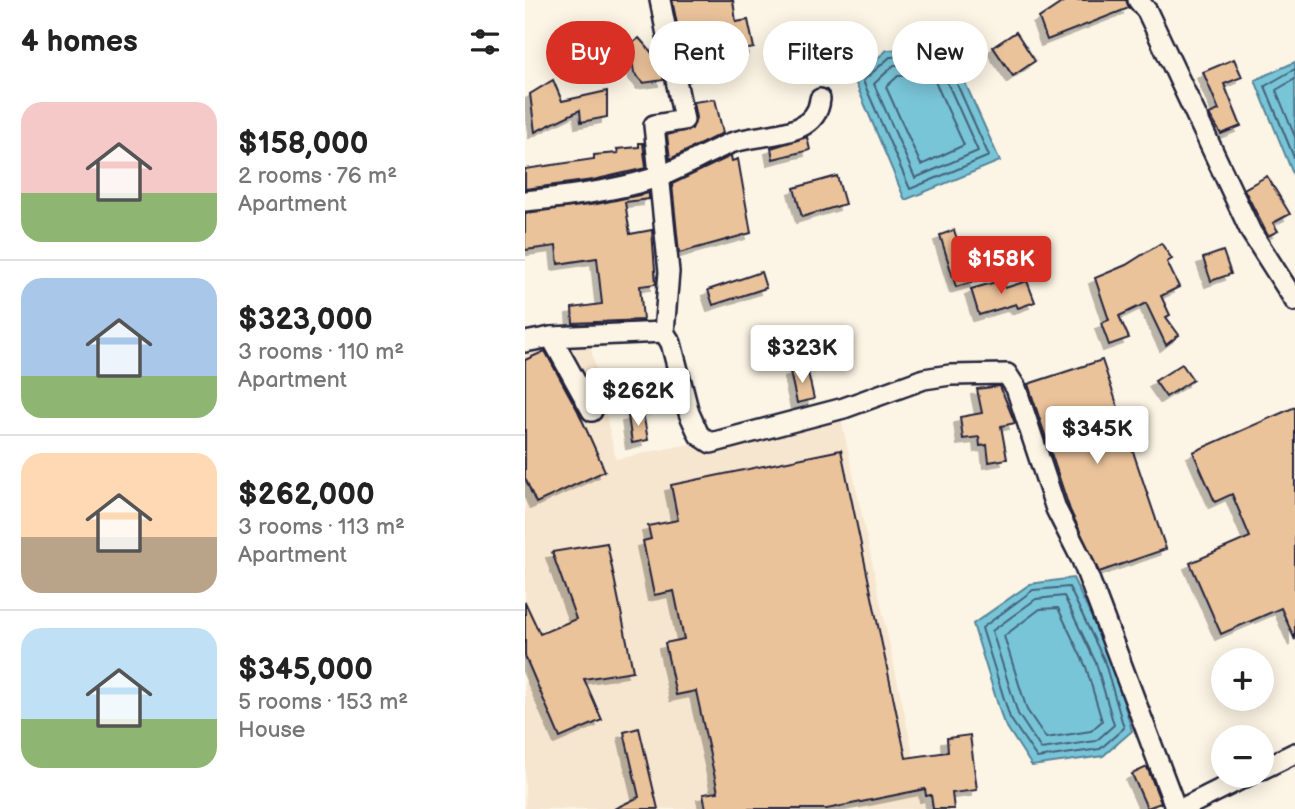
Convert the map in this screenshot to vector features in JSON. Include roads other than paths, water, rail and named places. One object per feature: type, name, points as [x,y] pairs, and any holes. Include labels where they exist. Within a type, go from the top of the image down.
[{"type":"street","points":[[660,0],[684,120],[654,125],[669,272],[664,332],[671,344],[689,413],[699,435],[711,443],[844,408],[924,379],[950,375],[1007,374],[1016,388],[1056,509],[1082,560],[1178,809],[1222,788]]},
{"type":"street","points":[[1137,0],[1147,11],[1251,232],[1295,301]]},
{"type":"street","points":[[525,201],[553,198],[660,176],[733,142],[806,125],[819,108],[820,99]]},
{"type":"street","points":[[525,342],[551,337],[664,332]]},
{"type":"street","points":[[551,337],[592,411]]},
{"type":"street","points":[[1274,763],[1295,753]]},
{"type":"water","points":[[887,50],[892,50],[892,84],[966,84],[1000,161],[905,200],[856,84],[878,84],[878,58]]},
{"type":"water","points":[[1295,62],[1295,179],[1255,80]]},
{"type":"water","points":[[1073,578],[1111,658],[1132,731],[1103,756],[1032,766],[1003,721],[973,624],[1030,584]]}]
